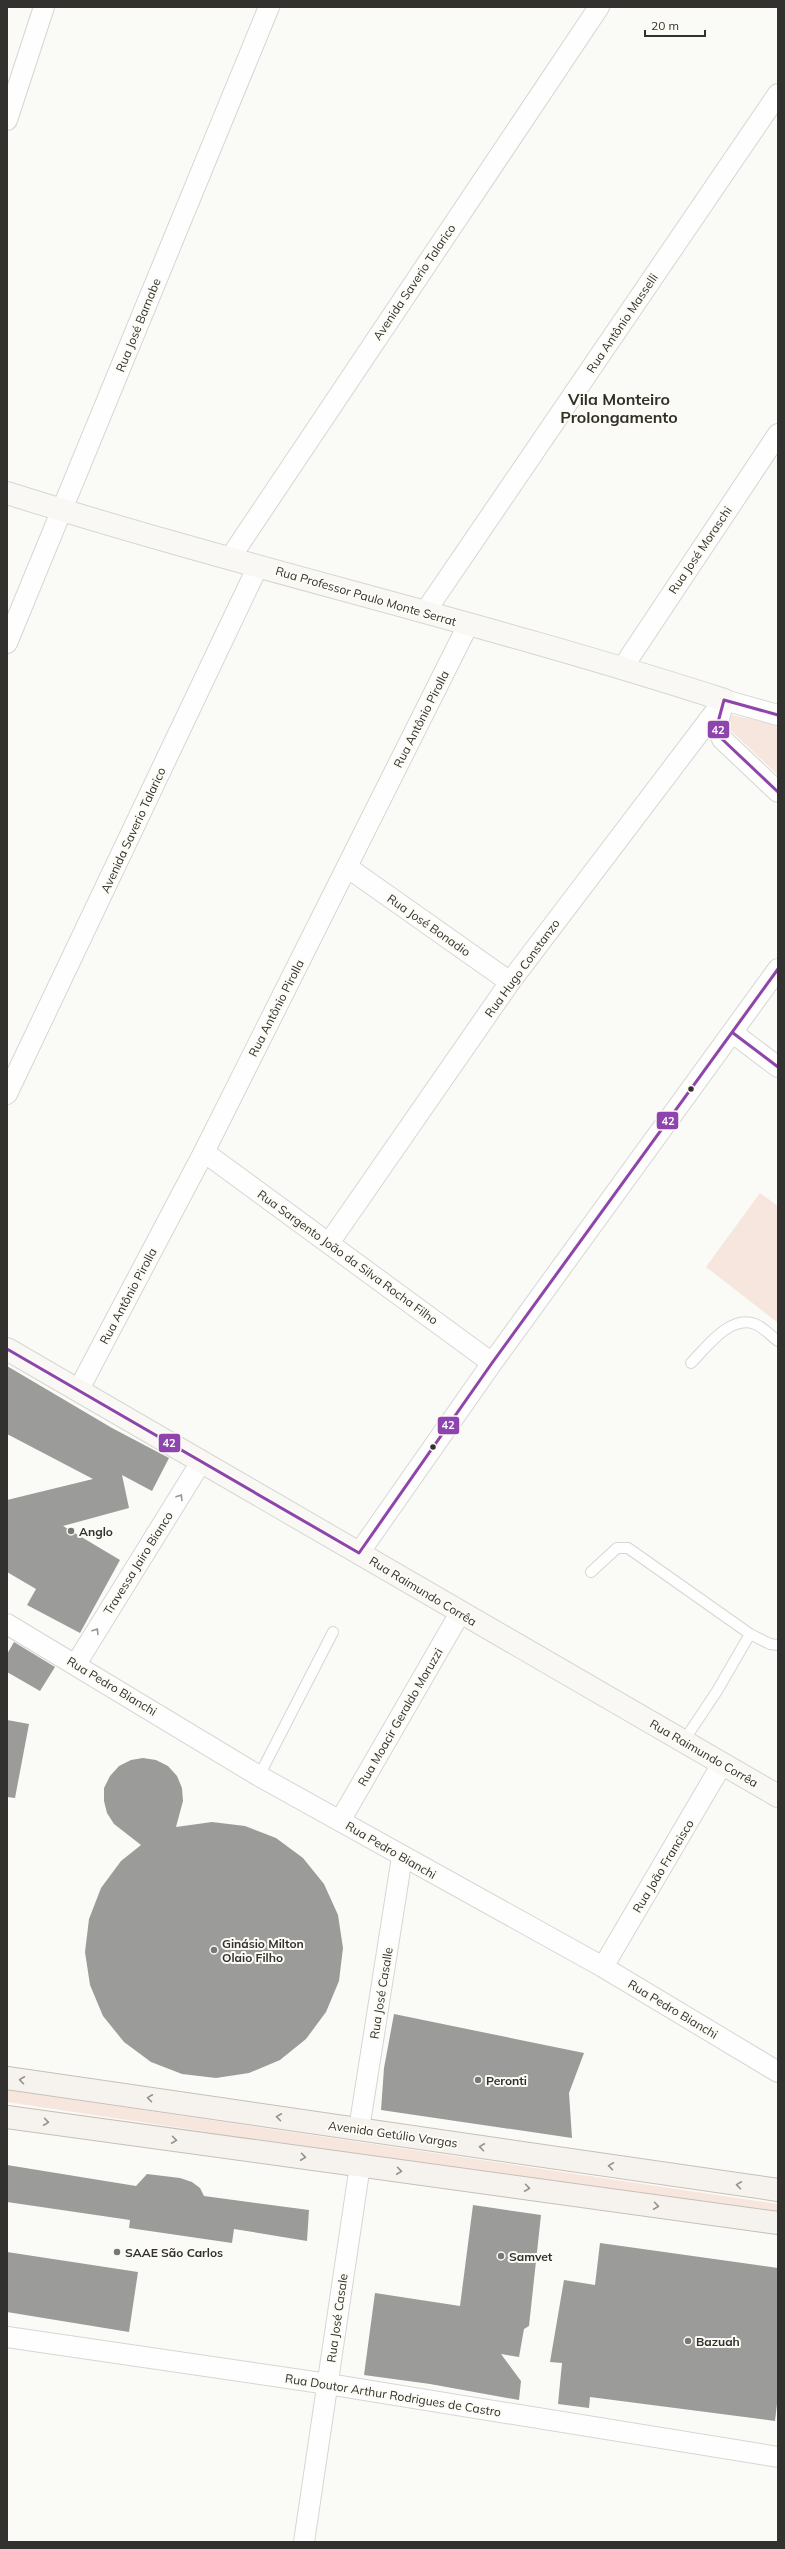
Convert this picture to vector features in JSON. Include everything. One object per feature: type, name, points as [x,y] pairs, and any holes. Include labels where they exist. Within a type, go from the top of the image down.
[{"type":"main road","name":"Rua Professor Paulo Monte Serrat","points":[[7,493],[258,566],[622,667],[724,700]]},
{"type":"main road","name":"Rua Raimundo Corrêa","points":[[7,1349],[79,1389],[460,1613],[778,1796]]},
{"type":"main road","name":"Avenida Getúlio Vargas","points":[[7,2078],[778,2190]]},
{"type":"main road","points":[[7,2117],[778,2223]]},
{"type":"street","points":[[7,120],[44,7]]},
{"type":"street","name":"Rua José Barnabe","points":[[7,643],[269,7]]},
{"type":"street","name":"Avenida Saverio Talarico","points":[[230,558],[599,7]]},
{"type":"street","name":"Rua Antônio Masselli","points":[[425,612],[778,94]]},
{"type":"street","name":"Rua José Moraschi","points":[[622,667],[778,434]]},
{"type":"street","name":"Avenida Saverio Talarico","points":[[7,1094],[258,566]]},
{"type":"street","name":"Rua Antônio Pirolla","points":[[79,1389],[204,1152],[468,625]]},
{"type":"street","points":[[778,715],[724,700],[717,726],[722,739],[778,792]]},
{"type":"street","name":"Rua Hugo Constanzo","points":[[329,1243],[510,982],[724,700]]},
{"type":"street","name":"Rua José Bonadio","points":[[347,867],[510,982]]},
{"type":"street","points":[[359,1553],[492,1363],[778,970]]},
{"type":"street","points":[[733,1033],[778,1067]]},
{"type":"street","name":"Rua Sargento João da Silva Rocha Filho","points":[[204,1152],[492,1363]]},
{"type":"street","name":"Travessa Jairo Bianco","points":[[76,1664],[201,1462]]},
{"type":"street","name":"Rua Moacir Geraldo Moruzzi","points":[[340,1821],[460,1613]]},
{"type":"street","name":"Rua Pedro Bianchi","points":[[7,1624],[76,1664],[259,1776],[402,1857],[603,1967],[778,2072]]},
{"type":"street","name":"Rua João Francisco","points":[[603,1967],[722,1764]]},
{"type":"street","name":"Rua José Casalle","points":[[359,2129],[402,1857]]},
{"type":"street","name":"Rua José Casale","points":[[304,2542],[360,2165]]},
{"type":"street","name":"Rua Doutor Arthur Rodrigues de Castro","points":[[7,2337],[328,2384],[778,2457]]},
{"type":"lane","points":[[691,1363],[727,1329],[740,1323],[755,1324],[778,1341]]},
{"type":"lane","points":[[592,1572],[617,1548],[628,1548],[750,1634],[770,1644],[778,1645]]},
{"type":"lane","points":[[259,1776],[333,1632]]},
{"type":"lane","points":[[683,1742],[717,1691],[750,1634]]},
{"type":"shaded area","points":[[732,715],[778,725],[778,775],[729,729],[727,723]]},
{"type":"shaded area","points":[[760,1193],[778,1206],[778,1323],[706,1267]]},
{"type":"shaded area","points":[[7,2090],[778,2204],[778,2217],[7,2102]]},
{"type":"building","name":"Anglo","points":[[7,1366],[112,1428],[169,1458],[152,1491],[122,1475],[129,1508],[63,1526],[120,1560],[80,1633],[27,1605],[36,1589],[7,1572],[7,1500],[93,1479],[7,1434]]},
{"type":"building","points":[[14,1642],[55,1667],[40,1691],[7,1672],[7,1654]]},
{"type":"building","points":[[7,1720],[29,1724],[15,1798],[7,1797]]},
{"type":"building","name":"Ginásio Milton Olaio Filho","points":[[143,1758],[156,1760],[168,1766],[177,1776],[182,1788],[183,1801],[176,1827],[212,1822],[245,1826],[276,1838],[303,1858],[324,1884],[338,1915],[343,1948],[339,1981],[326,2012],[306,2039],[280,2060],[249,2073],[216,2078],[182,2074],[151,2062],[124,2042],[103,2016],[90,1985],[85,1952],[89,1919],[101,1888],[121,1861],[141,1845],[114,1824],[107,1813],[104,1801],[104,1788],[110,1776],[119,1766],[131,1760]]},
{"type":"building","name":"Peronti","points":[[394,2014],[584,2053],[569,2093],[572,2138],[381,2110],[384,2068]]},
{"type":"building","points":[[7,2165],[136,2186],[147,2174],[180,2178],[192,2182],[200,2188],[204,2196],[309,2210],[307,2241],[234,2229],[232,2243],[129,2228],[130,2220],[7,2202]]},
{"type":"building","points":[[473,2205],[541,2215],[529,2326],[524,2329],[519,2357],[501,2354],[521,2381],[519,2400],[430,2384],[364,2375],[375,2293],[460,2306]]},
{"type":"building","name":"Bazuah","points":[[600,2243],[778,2268],[778,2395],[775,2421],[590,2397],[589,2408],[558,2404],[562,2363],[550,2362],[564,2280],[595,2285]]},
{"type":"building","points":[[7,2252],[138,2272],[129,2332],[7,2312]]},
{"type":"transit line","name":"42","points":[[778,715],[724,700],[717,726],[722,739],[778,792]]},
{"type":"transit line","name":"42","points":[[7,1349],[359,1553],[492,1363],[778,969]]},
{"type":"transit line","name":"42","points":[[733,1033],[778,1067]]},
{"type":"place","name":"Anglo","points":[[71,1531]]},
{"type":"place","name":"Ginásio Milton Olaio Filho","points":[[214,1950]]},
{"type":"place","name":"Peronti","points":[[478,2080]]},
{"type":"place","name":"SAAE São Carlos","points":[[117,2252]]},
{"type":"place","name":"Samvet","points":[[501,2256]]},
{"type":"place","name":"Bazuah","points":[[688,2341]]},
{"type":"district","name":"Vila Monteiro Prolongamento","points":[[619,408]]}]
